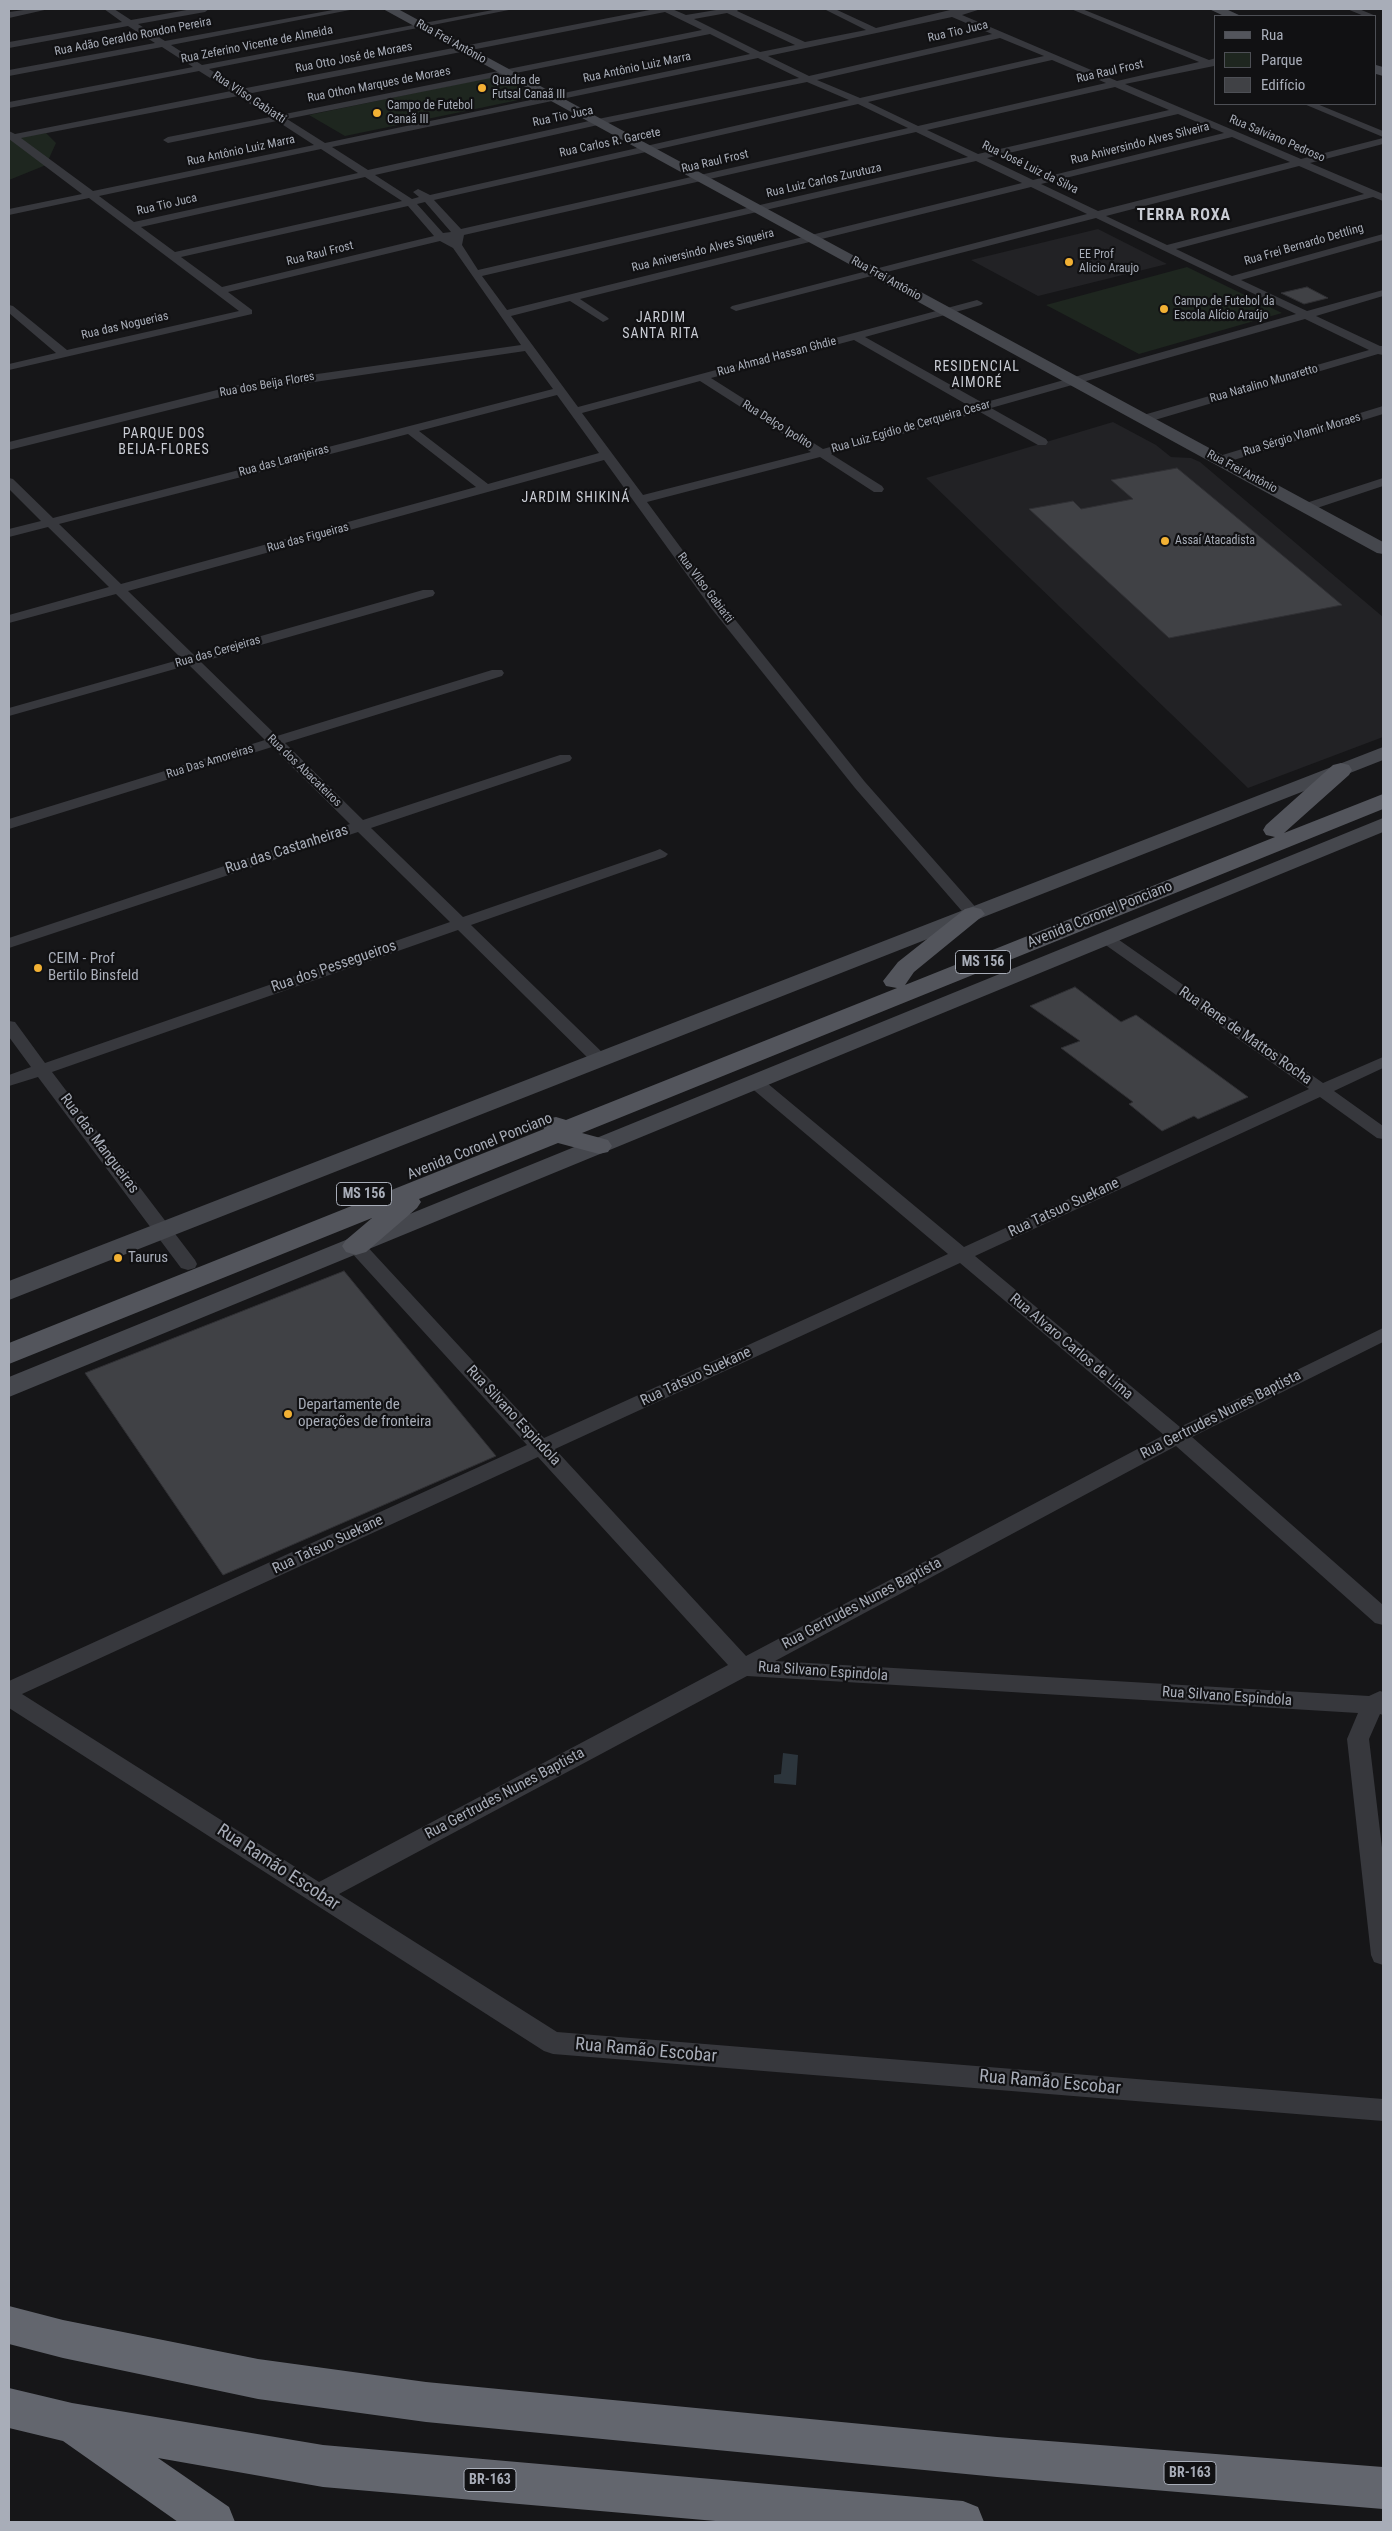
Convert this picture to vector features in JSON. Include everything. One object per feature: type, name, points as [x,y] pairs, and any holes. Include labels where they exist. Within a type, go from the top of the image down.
[{"type":"highway","name":"BR-163","points":[[9,2325],[64,2339],[258,2379],[426,2402],[998,2457],[1383,2488]]},
{"type":"highway","name":"BR-163","points":[[9,2408],[72,2423],[322,2466],[963,2522]]},
{"type":"highway","points":[[9,2427],[72,2423],[214,2522]]},
{"type":"main road","points":[[846,964],[1383,753]]},
{"type":"main road","points":[[1274,830],[1341,770]]},
{"type":"main road","points":[[1274,830],[1383,786]]},
{"type":"main road","name":"Avenida Coronel Ponciano","points":[[9,1336],[188,1264],[558,1124],[732,1063],[1383,800]]},
{"type":"main road","name":"Avenida Coronel Ponciano","points":[[558,1124],[868,992],[1274,830]]},
{"type":"main road","points":[[895,982],[906,967],[973,914]]},
{"type":"main road","points":[[9,1354],[427,1186],[558,1124],[581,1142],[599,1146]]},
{"type":"main road","points":[[356,1246],[427,1186]]},
{"type":"street","points":[[9,15],[45,9]]},
{"type":"street","name":"Rua Vilso Gabiatti","points":[[108,9],[241,92],[409,201],[441,238],[457,246],[475,274],[530,347],[560,391],[577,411],[716,605],[860,785],[973,914]]},
{"type":"street","name":"Rua Vilso Gabiatti","points":[[125,9],[219,64],[311,124]]},
{"type":"street","points":[[9,45],[205,9]]},
{"type":"street","name":"Rua Adão Geraldo Rondon Pereira","points":[[9,73],[351,9]]},
{"type":"street","name":"Rua Frei Antônio","points":[[390,9],[1383,549]]},
{"type":"street","name":"Rua Zeferino Vicente de Almeida","points":[[9,105],[510,9]]},
{"type":"street","name":"Rua José Luiz da Silva","points":[[667,9],[808,79],[859,101],[1382,350]]},
{"type":"street","name":"Rua Otto José de Moraes","points":[[10,136],[667,9]]},
{"type":"street","points":[[828,9],[874,30]]},
{"type":"street","name":"Rua Salviano Pedroso","points":[[939,9],[1378,196]]},
{"type":"street","name":"Rua Antônio Luiz Marra","points":[[9,212],[974,9]]},
{"type":"street","points":[[1076,9],[1214,63]]},
{"type":"street","points":[[1215,9],[1232,15]]},
{"type":"street","points":[[1351,9],[1369,15]]},
{"type":"street","points":[[686,18],[731,10],[803,45]]},
{"type":"street","name":"Rua Othon Marques de Moraes","points":[[168,140],[712,31]]},
{"type":"street","name":"Rua Tio Juca","points":[[132,226],[366,172],[378,166],[808,79],[999,35]]},
{"type":"street","name":"Rua Carlos R. Garcete","points":[[172,256],[426,197],[1054,57]]},
{"type":"street","name":"Rua Raul Frost","points":[[220,291],[700,178],[1214,63]]},
{"type":"street","points":[[1311,105],[1383,134]]},
{"type":"street","name":"Rua Luiz Carlos Zurutuza","points":[[475,274],[758,210],[1178,111]]},
{"type":"street","points":[[325,133],[357,153]]},
{"type":"street","name":"Rua Aniversindo Alves Silveira","points":[[908,214],[1233,134]]},
{"type":"street","points":[[10,136],[220,291]]},
{"type":"street","points":[[736,308],[1383,142]]},
{"type":"street","points":[[378,166],[396,178]]},
{"type":"street","points":[[411,188],[426,197],[459,234],[457,246]]},
{"type":"street","points":[[1167,248],[1378,196]]},
{"type":"street","name":"Rua Aniversindo Alves Siqueira","points":[[505,314],[908,214]]},
{"type":"street","name":"Rua Frei Bernardo Dettling","points":[[1232,279],[1383,237]]},
{"type":"street","name":"Rua das Noguerias","points":[[9,367],[248,312],[220,291]]},
{"type":"street","name":"Rua Luiz Egídio de Cerqueira Cesar","points":[[640,500],[822,453],[1383,293]]},
{"type":"street","points":[[572,298],[603,319]]},
{"type":"street","name":"Rua Ahmad Hassan Ghdie","points":[[577,411],[977,303]]},
{"type":"street","points":[[9,308],[65,354]]},
{"type":"street","points":[[855,336],[1042,442]]},
{"type":"street","name":"Rua dos Beija Flores","points":[[9,446],[233,390],[530,347]]},
{"type":"street","name":"Rua Natalino Munaretto","points":[[1144,419],[1382,350]]},
{"type":"street","name":"Rua Delço Ipolito","points":[[702,377],[878,489]]},
{"type":"street","name":"Rua das Laranjeiras","points":[[9,533],[560,391]]},
{"type":"street","name":"Rua Sérgio Vlamir Moraes","points":[[1220,460],[1383,410]]},
{"type":"street","points":[[408,429],[486,489]]},
{"type":"street","name":"Rua das Figueiras","points":[[9,619],[607,455]]},
{"type":"street","name":"Rua dos Abacateiros","points":[[9,482],[600,1060]]},
{"type":"street","points":[[1307,508],[1383,482]]},
{"type":"street","name":"Rua das Cerejeiras","points":[[9,712],[190,659],[428,593]]},
{"type":"street","name":"Rua Das Amoreiras","points":[[9,824],[497,673]]},
{"type":"street","name":"Rua das Castanheiras","points":[[9,943],[565,758]]},
{"type":"street","points":[[9,1388],[1383,824]]},
{"type":"street","name":"Rua dos Pessegueiros","points":[[9,1081],[660,854]]},
{"type":"street","name":"Rua Rene de Mattos Rocha","points":[[1106,938],[1383,1134]]},
{"type":"street","points":[[9,1291],[846,964]]},
{"type":"street","name":"Rua das Mangueiras","points":[[9,1026],[188,1264]]},
{"type":"street","name":"Rua Tatsuo Suekane","points":[[9,1691],[1383,1062]]},
{"type":"street","name":"Rua Alvaro Carlos de Lima","points":[[755,1082],[1178,1436],[1383,1617]]},
{"type":"street","name":"Rua Silvano Espindola","points":[[356,1246],[743,1667],[1379,1703]]},
{"type":"street","name":"Rua Gertrudes Nunes Baptista","points":[[318,1894],[1178,1436],[1383,1334]]},
{"type":"street","name":"Rua Ramão Escobar","points":[[9,1697],[553,2043],[1383,2110]]},
{"type":"street","points":[[1379,1703],[1358,1738],[1383,1955]]},
{"type":"shaded area","name":"EE Prof Alicio Araujo","points":[[1098,229],[1167,264],[1038,296],[971,260]]},
{"type":"shaded area","points":[[1113,422],[1156,445],[1171,457],[1191,458],[1200,462],[1383,617],[1383,737],[1248,788],[926,478]]},
{"type":"shaded area","points":[[783,1753],[798,1755],[796,1785],[774,1783],[774,1775],[781,1774]]},
{"type":"green space","points":[[497,76],[538,96],[345,136],[309,115]]},
{"type":"green space","points":[[46,133],[56,143],[46,165],[9,180],[9,134],[13,138]]},
{"type":"green space","name":"Campo de Futebol da Escola Alício Araújo","points":[[1187,267],[1282,313],[1139,354],[1046,305]]},
{"type":"building","points":[[1307,287],[1328,298],[1304,304],[1281,293]]},
{"type":"building","name":"Assaí Atacadista","points":[[1177,468],[1342,605],[1169,638],[1029,509],[1073,501],[1081,509],[1133,499],[1111,480]]},
{"type":"building","points":[[1075,987],[1121,1022],[1136,1015],[1248,1097],[1198,1119],[1194,1116],[1162,1131],[1129,1104],[1133,1102],[1061,1048],[1080,1041],[1030,1006]]},
{"type":"building","name":"Departamente de operações de fronteira","points":[[344,1271],[496,1456],[223,1575],[85,1373]]},
{"type":"place","name":"Quadra de Futsal Canaã III","points":[[482,88]]},
{"type":"place","name":"Campo de Futebol Canaã III","points":[[377,113]]},
{"type":"place","name":"EE Prof Alicio Araujo","points":[[1069,262]]},
{"type":"place","name":"Campo de Futebol da Escola Alício Araújo","points":[[1164,309]]},
{"type":"place","name":"Assaí Atacadista","points":[[1165,541]]},
{"type":"place","name":"CEIM - Prof Bertilo Binsfeld","points":[[38,968]]},
{"type":"place","name":"Taurus","points":[[118,1258]]},
{"type":"place","name":"Departamente de operações de fronteira","points":[[288,1414]]},
{"type":"district","name":"TERRA ROXA","points":[[1184,216]]},
{"type":"district","name":"JARDIM SANTA RITA","points":[[661,326]]},
{"type":"district","name":"RESIDENCIAL AIMORÉ","points":[[977,376]]},
{"type":"district","name":"PARQUE DOS BEIJA-FLORES","points":[[164,442]]},
{"type":"district","name":"JARDIM SHIKINÁ","points":[[576,498]]}]
